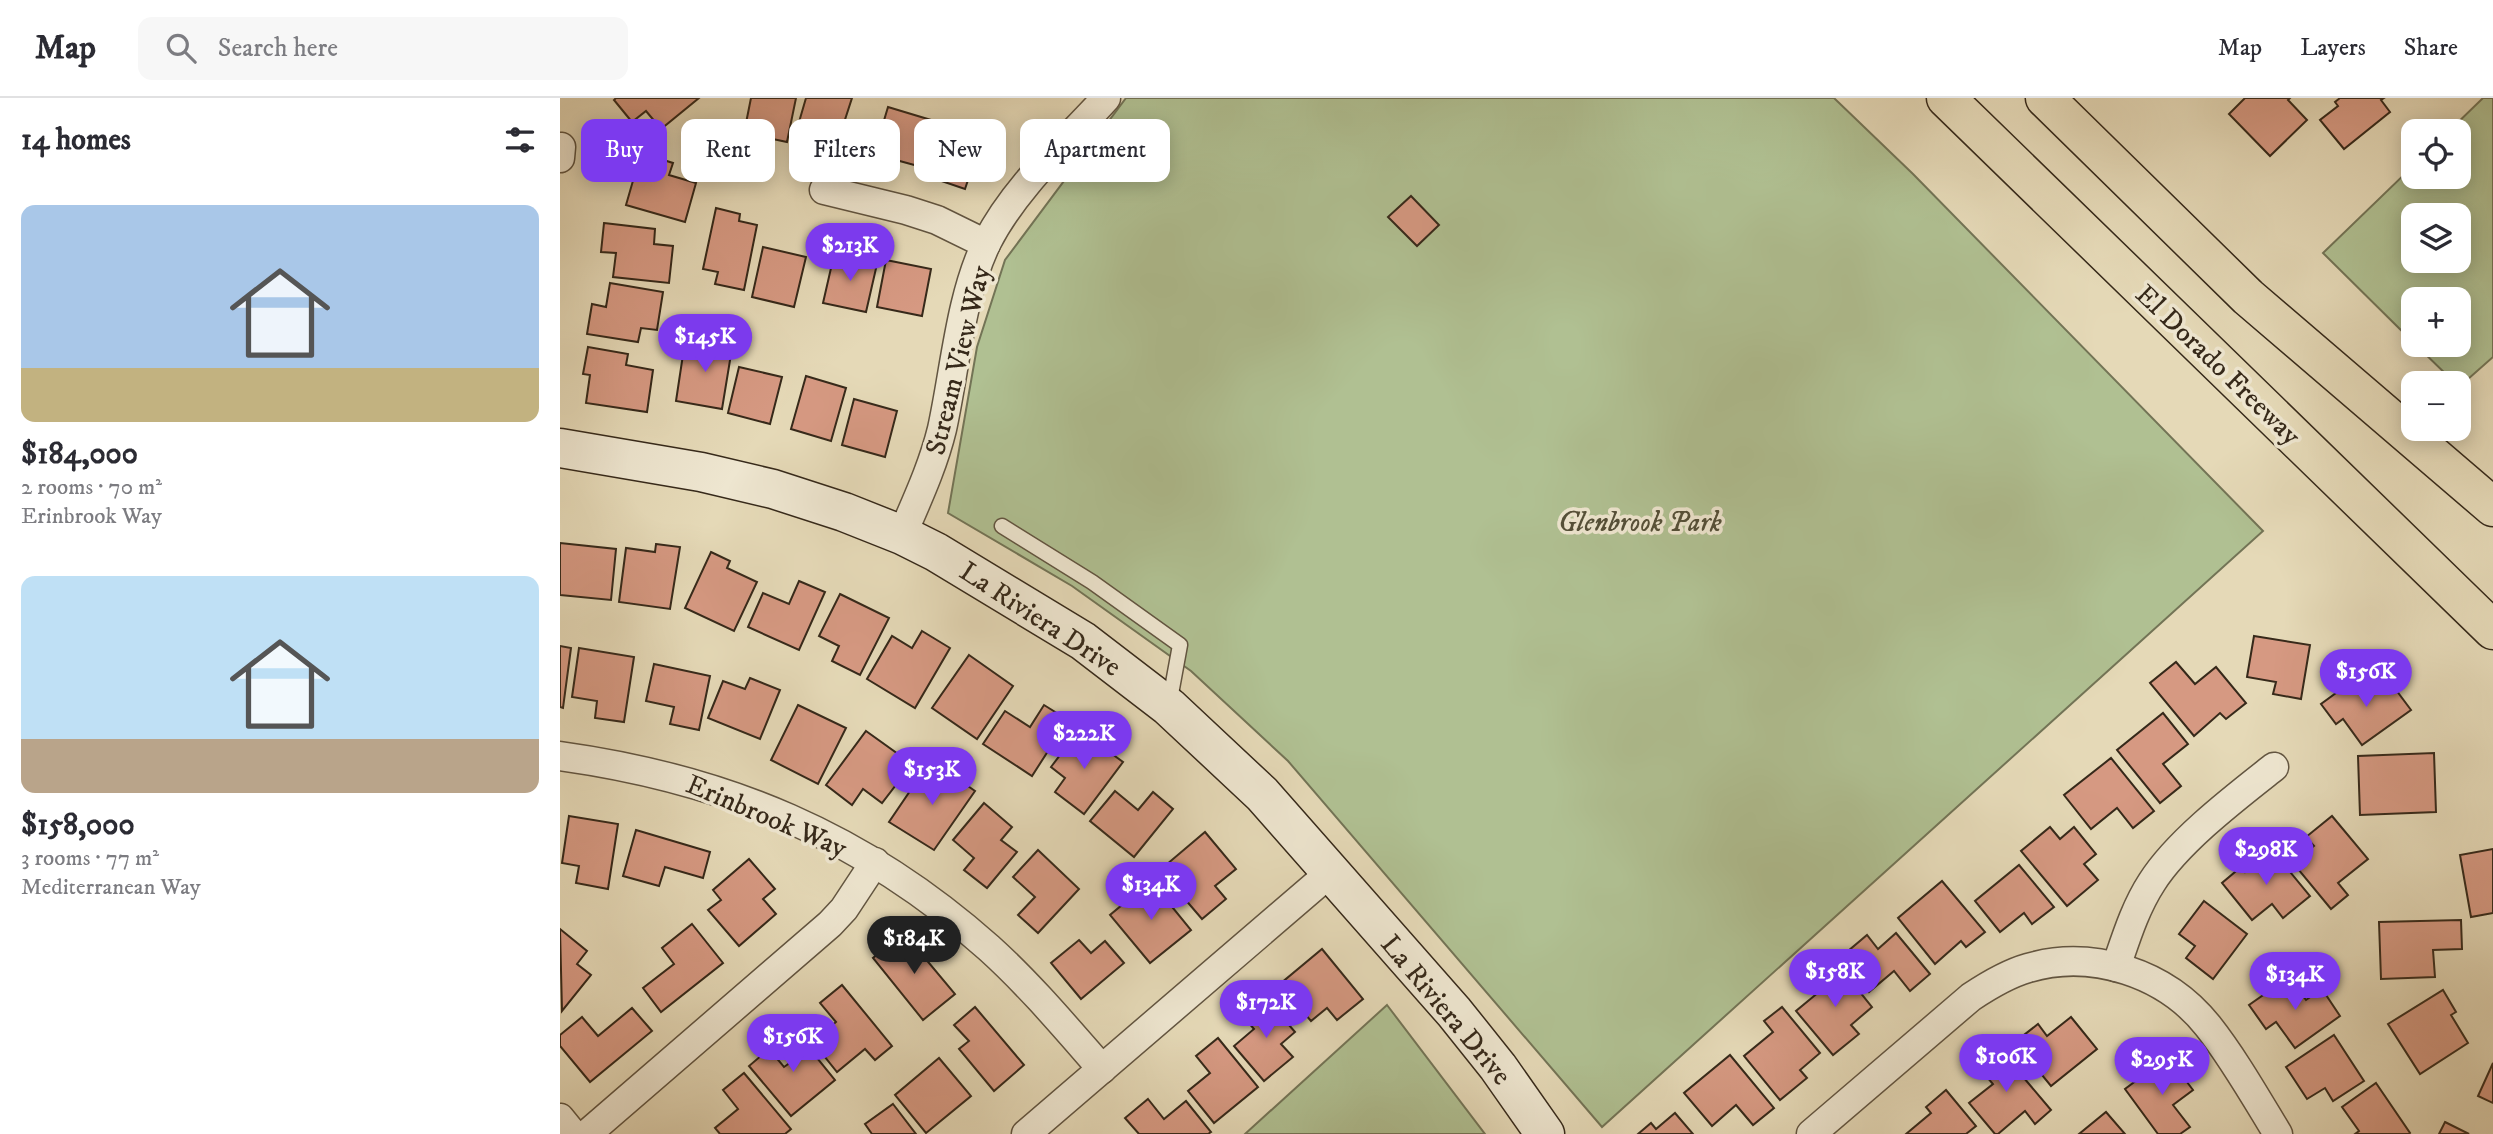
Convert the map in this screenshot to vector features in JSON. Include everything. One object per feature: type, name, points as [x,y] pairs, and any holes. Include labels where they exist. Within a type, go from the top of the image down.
[{"type":"highway","name":"El Dorado Freeway","points":[[1946,98],[2493,630]]},
{"type":"highway","points":[[2045,98],[2248,297],[2493,508]]},
{"type":"street","name":"Stream View Way","points":[[902,534],[933,461],[972,283],[986,244],[1021,191],[1105,98]]},
{"type":"street","points":[[824,190],[937,220],[986,244]]},
{"type":"street","name":"La Riviera Drive","points":[[560,448],[701,471],[773,489],[844,512],[902,534],[993,584],[1083,641],[1169,707],[1262,794],[1454,1012],[1498,1067],[1545,1134]]},
{"type":"street","name":"Erinbrook Way","points":[[560,756],[683,779],[734,795],[807,825],[875,862],[952,916],[991,950],[1029,987],[1102,1069]]},
{"type":"street","points":[[2116,967],[2135,913],[2152,881],[2175,853],[2274,767]]},
{"type":"street","points":[[587,1134],[830,924],[844,909],[875,862]]},
{"type":"street","points":[[1026,1134],[1331,872]]},
{"type":"street","points":[[1811,1134],[1971,997],[1996,981],[2028,968],[2064,962],[2116,967],[2137,973],[2168,989],[2207,1025],[2268,1130]]},
{"type":"street","points":[[560,1118],[573,1134]]},
{"type":"lane","points":[[1002,526],[1092,582],[1181,645],[1169,707]]},
{"type":"green space","name":"Glenbrook Park","points":[[1126,98],[1834,98],[1913,174],[2263,531],[1602,1127],[1288,761],[1191,671],[1072,586],[948,513],[977,347],[1005,260],[1063,182],[1170,182],[1170,119],[1110,119]]},
{"type":"green space","points":[[2483,98],[2493,98],[2493,357],[2471,376],[2471,371],[2443,371],[2428,357],[2471,357],[2471,287],[2401,287],[2401,330],[2323,253],[2401,178],[2401,189],[2471,189],[2471,119],[2461,119]]},
{"type":"green space","points":[[1387,1005],[1485,1134],[1245,1134]]},
{"type":"building","points":[[699,98],[667,124],[667,119],[653,119],[646,111],[636,119],[630,119],[614,100]]},
{"type":"building","points":[[751,98],[796,98],[792,119],[789,119],[787,142],[775,139],[775,119],[747,119]]},
{"type":"building","points":[[806,98],[852,98],[845,119],[800,119]]},
{"type":"building","points":[[2245,98],[2290,98],[2288,100],[2307,120],[2270,156],[2229,114]]},
{"type":"building","points":[[2340,98],[2384,98],[2381,100],[2390,112],[2344,149],[2320,120],[2338,106],[2335,102]]},
{"type":"building","points":[[888,107],[928,119],[914,119],[914,165],[900,161],[900,119],[884,119]]},
{"type":"building","points":[[667,161],[673,163],[669,175],[681,179],[681,182],[696,183],[685,222],[626,205],[633,182],[667,182]]},
{"type":"building","points":[[944,182],[967,182],[965,189]]},
{"type":"building","points":[[1411,196],[1439,225],[1417,246],[1388,217]]},
{"type":"building","points":[[716,208],[740,214],[739,221],[757,225],[744,290],[715,284],[718,272],[703,269]]},
{"type":"building","points":[[604,223],[655,229],[654,244],[673,246],[669,283],[613,277],[616,253],[601,252]]},
{"type":"building","points":[[763,247],[806,257],[794,307],[752,297]]},
{"type":"building","points":[[834,255],[877,264],[866,312],[823,303]]},
{"type":"building","points":[[886,260],[931,269],[922,316],[877,307]]},
{"type":"building","points":[[610,283],[663,292],[657,330],[641,328],[638,342],[587,334],[592,304],[606,307]]},
{"type":"building","points":[[704,338],[733,342],[722,409],[676,401],[684,348],[702,351]]},
{"type":"building","points":[[588,347],[628,354],[626,365],[653,370],[647,412],[586,403],[590,375],[583,374]]},
{"type":"building","points":[[739,367],[782,377],[770,424],[728,413]]},
{"type":"building","points":[[806,376],[846,388],[831,441],[791,429]]},
{"type":"building","points":[[854,399],[897,411],[885,457],[842,445]]},
{"type":"building","points":[[560,543],[616,549],[611,600],[560,595]]},
{"type":"building","points":[[656,544],[680,547],[670,609],[619,602],[626,548],[655,552]]},
{"type":"building","points":[[711,552],[730,561],[727,568],[757,582],[734,631],[685,608]]},
{"type":"building","points":[[799,581],[825,592],[799,650],[748,627],[763,593],[789,604]]},
{"type":"building","points":[[840,594],[889,618],[860,675],[832,661],[839,646],[819,636]]},
{"type":"building","points":[[922,631],[950,648],[915,708],[867,679],[892,636],[912,648]]},
{"type":"building","points":[[2254,636],[2310,645],[2301,699],[2273,694],[2276,682],[2247,677]]},
{"type":"building","points":[[560,646],[571,648],[563,708],[560,707]]},
{"type":"building","points":[[579,648],[634,657],[624,722],[595,718],[597,701],[572,697]]},
{"type":"building","points":[[969,655],[1013,686],[977,739],[932,708]]},
{"type":"building","points":[[2176,662],[2195,684],[2216,667],[2246,703],[2226,719],[2220,713],[2194,736],[2150,683]]},
{"type":"building","points":[[654,664],[710,676],[699,730],[670,724],[674,707],[646,701]]},
{"type":"building","points":[[2358,677],[2372,695],[2390,682],[2411,710],[2362,745],[2343,719],[2336,724],[2321,704]]},
{"type":"building","points":[[750,678],[780,690],[760,739],[708,718],[723,681],[745,689]]},
{"type":"building","points":[[798,705],[846,728],[818,784],[771,760]]},
{"type":"building","points":[[1044,705],[1068,720],[1032,776],[983,744],[1005,711],[1030,727]]},
{"type":"building","points":[[2163,713],[2188,744],[2163,764],[2181,786],[2160,803],[2117,750]]},
{"type":"building","points":[[1079,730],[1123,762],[1084,814],[1055,792],[1065,778],[1051,767]]},
{"type":"building","points":[[866,731],[912,764],[882,803],[863,789],[852,805],[826,785]]},
{"type":"building","points":[[2434,753],[2436,812],[2360,815],[2358,756]]},
{"type":"building","points":[[2111,758],[2154,811],[2133,828],[2117,808],[2091,829],[2064,795]]},
{"type":"building","points":[[942,768],[975,791],[934,850],[889,822],[925,769],[936,777]]},
{"type":"building","points":[[1115,791],[1138,810],[1153,792],[1173,809],[1134,857],[1090,821]]},
{"type":"building","points":[[984,803],[1012,827],[1001,840],[1017,852],[987,888],[964,870],[974,858],[953,840]]},
{"type":"building","points":[[569,816],[618,824],[608,889],[576,883],[579,866],[562,863]]},
{"type":"building","points":[[2332,816],[2368,859],[2338,883],[2348,895],[2331,909],[2293,863],[2314,846],[2306,837]]},
{"type":"building","points":[[2050,827],[2060,839],[2074,827],[2096,854],[2084,864],[2098,880],[2067,906],[2021,851]]},
{"type":"building","points":[[636,830],[710,852],[703,878],[665,867],[659,886],[623,876]]},
{"type":"building","points":[[1205,832],[1236,869],[1215,886],[1226,899],[1202,919],[1160,870]]},
{"type":"building","points":[[2493,849],[2493,913],[2471,917],[2460,855]]},
{"type":"building","points":[[1038,850],[1079,889],[1038,933],[1018,915],[1035,897],[1013,877]]},
{"type":"building","points":[[2272,850],[2310,896],[2283,918],[2272,904],[2252,920],[2222,883],[2241,867],[2245,872]]},
{"type":"building","points":[[749,859],[775,889],[763,899],[776,914],[739,946],[708,910],[721,900],[713,890]]},
{"type":"building","points":[[2019,865],[2054,907],[2032,924],[2024,913],[2000,932],[1975,901]]},
{"type":"building","points":[[1151,881],[1191,930],[1150,963],[1110,915]]},
{"type":"building","points":[[1942,881],[1985,932],[1966,947],[1961,941],[1935,964],[1898,918]]},
{"type":"building","points":[[2204,901],[2247,934],[2213,979],[2186,958],[2195,946],[2179,934]]},
{"type":"building","points":[[2461,920],[2462,949],[2433,950],[2435,977],[2381,979],[2379,922]]},
{"type":"building","points":[[692,924],[723,963],[661,1012],[643,988],[674,964],[662,948]]},
{"type":"building","points":[[560,929],[587,951],[577,964],[591,975],[562,1011]]},
{"type":"building","points":[[904,933],[955,994],[923,1020],[873,958]]},
{"type":"building","points":[[1896,933],[1930,974],[1910,991],[1894,971],[1869,992],[1841,957],[1867,935],[1878,949]]},
{"type":"building","points":[[1079,940],[1091,953],[1105,941],[1124,963],[1081,999],[1051,963]]},
{"type":"building","points":[[1322,949],[1363,999],[1337,1020],[1327,1008],[1311,1021],[1280,984]]},
{"type":"building","points":[[1835,961],[1872,1007],[1851,1025],[1859,1034],[1833,1055],[1796,1011],[1825,987],[1816,977]]},
{"type":"building","points":[[2289,977],[2306,1000],[2322,989],[2340,1016],[2295,1048],[2276,1022],[2266,1029],[2249,1005]]},
{"type":"building","points":[[842,985],[892,1046],[875,1060],[865,1049],[837,1072],[813,1042],[836,1022],[820,1003]]},
{"type":"building","points":[[2443,990],[2456,1012],[2451,1015],[2468,1043],[2420,1074],[2388,1024]]},
{"type":"building","points":[[1265,997],[1295,1032],[1281,1044],[1293,1057],[1264,1081],[1234,1046],[1254,1029],[1243,1016]]},
{"type":"building","points":[[975,1007],[1024,1065],[994,1091],[959,1049],[969,1041],[954,1025]]},
{"type":"building","points":[[1782,1007],[1820,1053],[1800,1070],[1807,1078],[1780,1100],[1744,1056],[1773,1032],[1764,1021]]},
{"type":"building","points":[[632,1008],[652,1031],[590,1082],[560,1046],[560,1035],[582,1017],[598,1036]]},
{"type":"building","points":[[2071,1017],[2097,1049],[2051,1086],[2015,1042],[2038,1024],[2047,1036]]},
{"type":"building","points":[[796,1032],[835,1080],[791,1116],[749,1066],[769,1049],[784,1067],[791,1062],[778,1047]]},
{"type":"building","points":[[2334,1035],[2364,1081],[2333,1101],[2325,1088],[2307,1099],[2286,1067]]},
{"type":"building","points":[[1218,1038],[1258,1087],[1214,1123],[1188,1091],[1210,1073],[1196,1056]]},
{"type":"building","points":[[1996,1045],[2051,1110],[2035,1124],[2025,1111],[1998,1134],[1995,1134],[1969,1103],[1993,1084],[1975,1063]]},
{"type":"building","points":[[1730,1055],[1774,1108],[1753,1125],[1736,1105],[1712,1126],[1684,1093]]},
{"type":"building","points":[[2168,1057],[2193,1090],[2173,1105],[2190,1127],[2180,1134],[2158,1134],[2125,1089]]},
{"type":"building","points":[[939,1058],[971,1096],[926,1133],[895,1095]]},
{"type":"building","points":[[2493,1063],[2493,1103],[2478,1096]]},
{"type":"building","points":[[744,1073],[791,1129],[785,1134],[720,1134],[715,1128],[738,1109],[723,1090]]},
{"type":"building","points":[[2376,1083],[2409,1134],[2355,1134],[2359,1131],[2342,1107]]},
{"type":"building","points":[[1946,1090],[1976,1126],[1966,1134],[1906,1134],[1931,1113],[1926,1107]]},
{"type":"building","points":[[1148,1099],[1164,1119],[1186,1101],[1211,1132],[1139,1134],[1125,1118]]},
{"type":"building","points":[[893,1104],[916,1134],[872,1134],[865,1124]]},
{"type":"building","points":[[2106,1112],[2125,1134],[2079,1134]]},
{"type":"building","points":[[1675,1113],[1693,1134],[1638,1134],[1651,1123],[1656,1129]]},
{"type":"building","points":[[2445,1122],[2469,1134],[2439,1134]]}]
